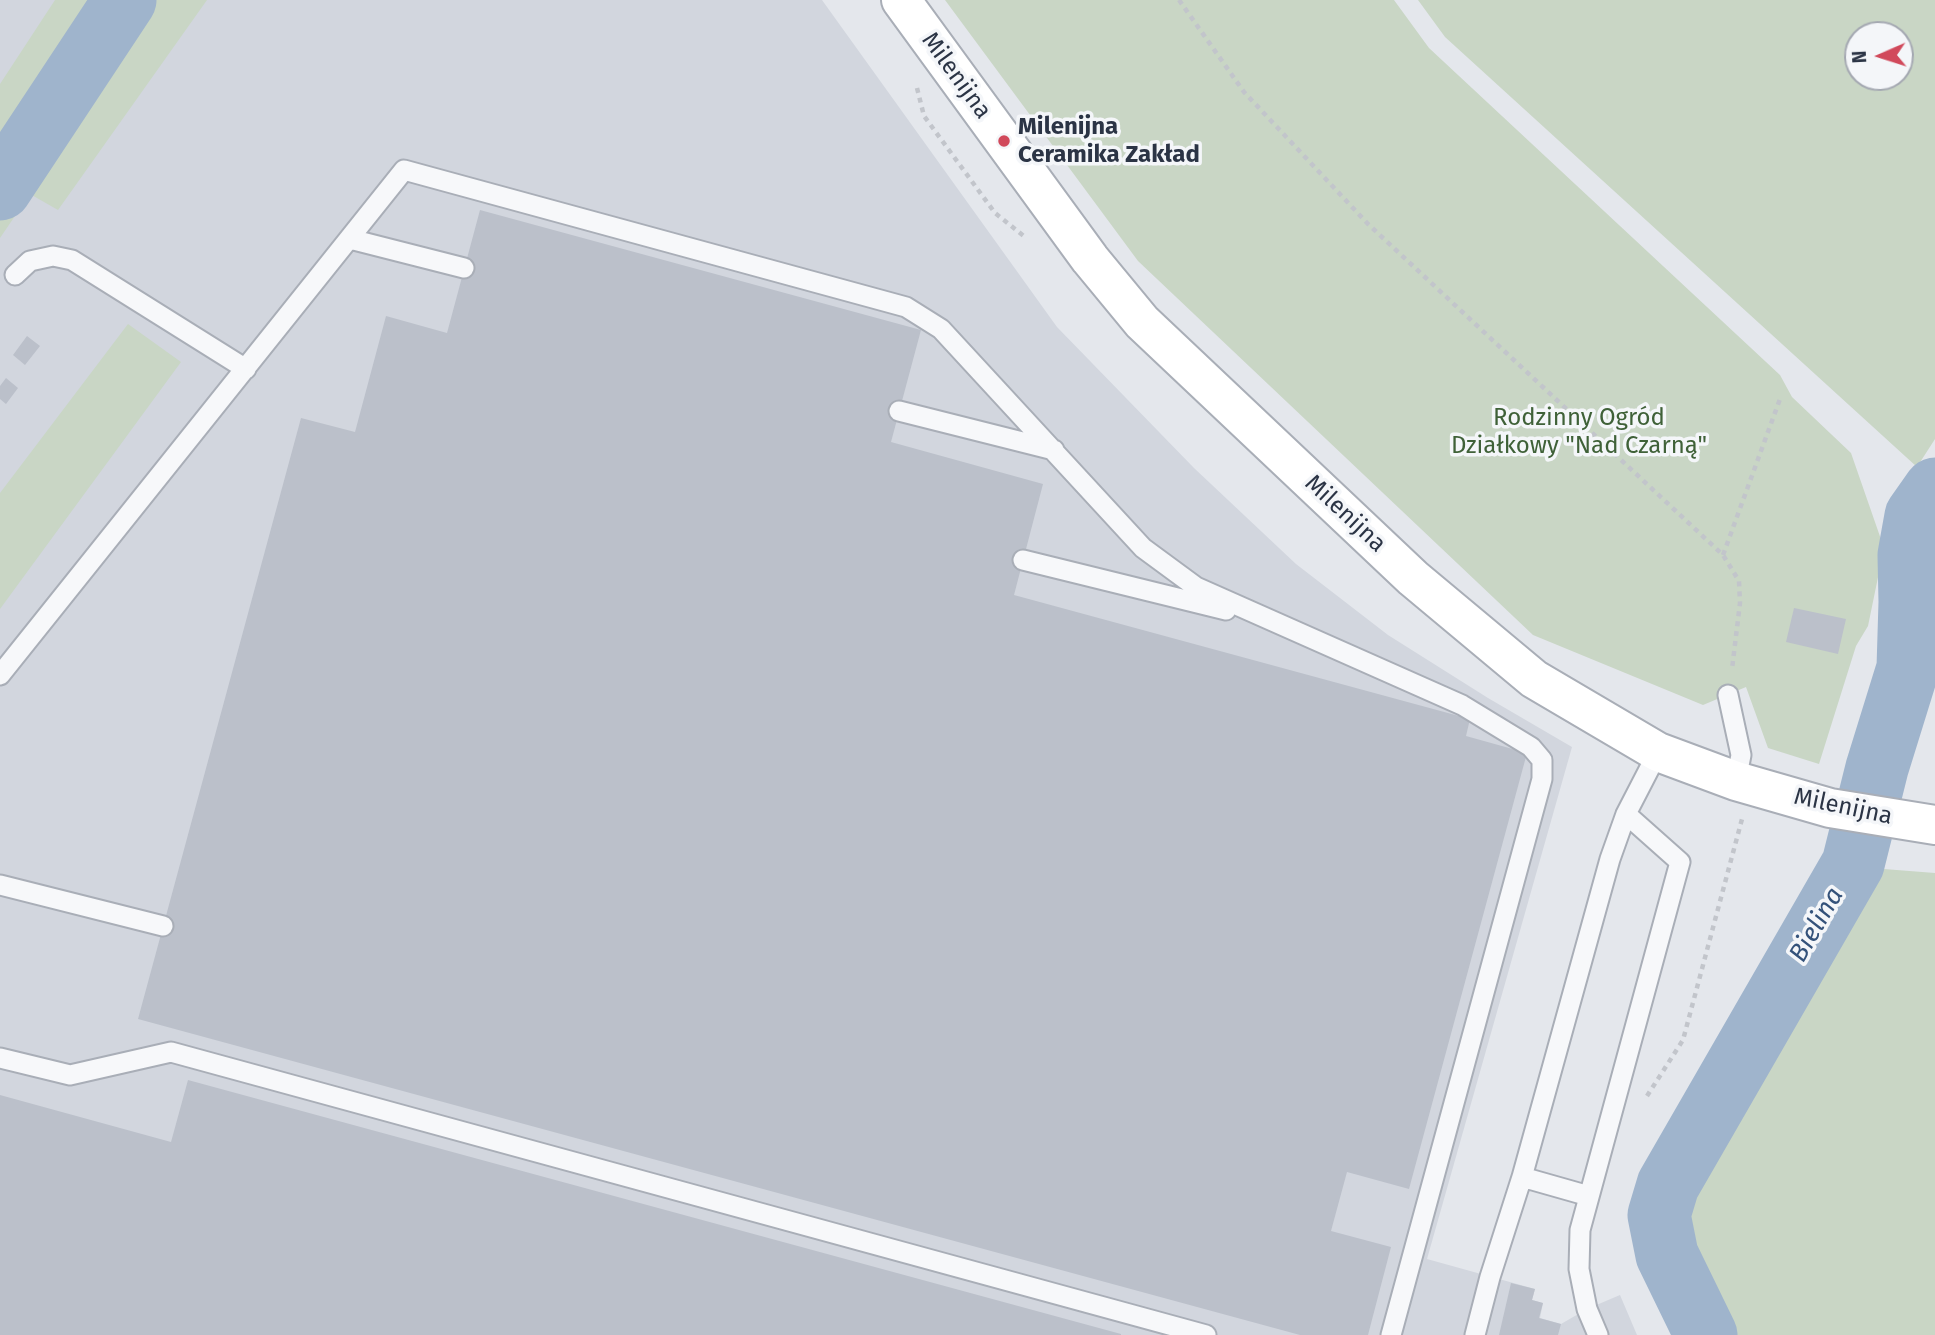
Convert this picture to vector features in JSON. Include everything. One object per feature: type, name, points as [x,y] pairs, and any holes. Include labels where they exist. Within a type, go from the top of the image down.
[{"type":"street","name":"Milenijna","points":[[901,0],[1090,259],[1142,322],[1413,579],[1534,679],[1658,752],[1741,794],[1930,824]]},
{"type":"lane","points":[[0,675],[404,170],[906,307],[942,329],[1143,548],[1196,587],[1462,705],[1531,747],[1542,760],[1542,779],[1391,1335]]},
{"type":"lane","points":[[350,239],[464,268]]},
{"type":"lane","points":[[15,275],[30,261],[54,256],[72,260],[246,369]]},
{"type":"lane","points":[[899,411],[1054,450]]},
{"type":"lane","points":[[1023,560],[1275,621]]},
{"type":"lane","points":[[1728,695],[1741,755],[1741,794]]},
{"type":"lane","points":[[1475,1335],[1490,1277],[1522,1177],[1610,859],[1626,814],[1658,752]]},
{"type":"lane","points":[[1598,1335],[1587,1309],[1579,1269],[1580,1230],[1681,862],[1626,814]]},
{"type":"lane","points":[[0,885],[163,926]]},
{"type":"lane","points":[[0,1058],[70,1075],[171,1052],[1206,1335]]},
{"type":"lane","points":[[1522,1177],[1589,1196]]},
{"type":"path","points":[[1178,0],[1244,92],[1368,224],[1723,555],[1739,581],[1740,603],[1728,695]]},
{"type":"path","points":[[1723,555],[1780,399]]},
{"type":"path","points":[[1642,1105],[1683,1040],[1741,794]]},
{"type":"shaded area","points":[[0,0],[822,0],[1057,327],[1194,468],[1296,564],[1388,635],[1572,747],[1427,1259],[1535,1289],[1532,1300],[1543,1303],[1540,1318],[1561,1324],[1620,1295],[1637,1335],[0,1335]]},
{"type":"green space","points":[[55,0],[207,0],[58,210],[30,194],[0,238],[0,84]]},
{"type":"green space","name":"Rodzinny Ogród Działkowy \"Nad Czarną\"","points":[[945,0],[1394,0],[1429,48],[1780,375],[1792,397],[1851,453],[1884,548],[1868,626],[1856,646],[1819,764],[1768,748],[1746,687],[1703,705],[1533,635],[1138,261]]},
{"type":"green space","points":[[1418,0],[1935,0],[1935,439],[1917,467],[1445,37]]},
{"type":"green space","points":[[128,324],[181,362],[0,609],[0,493]]},
{"type":"green space","points":[[1871,868],[1935,873],[1935,1335],[1721,1335],[1680,1252],[1674,1215],[1683,1190]]},
{"type":"building","points":[[480,210],[921,330],[891,442],[1043,484],[1014,595],[1470,719],[1466,736],[1527,753],[1409,1189],[1347,1172],[1331,1231],[1391,1247],[1368,1335],[1300,1335],[138,1019],[301,418],[355,432],[386,316],[447,333]]},
{"type":"building","points":[[27,336],[40,346],[25,365],[13,355]]},
{"type":"building","points":[[6,378],[18,388],[6,404],[0,399],[0,386]]},
{"type":"building","points":[[1794,608],[1846,619],[1838,654],[1786,642]]},
{"type":"building","points":[[188,1080],[1121,1335],[0,1335],[0,1095],[171,1142]]},
{"type":"building","points":[[1511,1283],[1535,1289],[1532,1300],[1543,1303],[1539,1318],[1561,1324],[1558,1335],[1499,1335]]},
{"type":"waterway","points":[[0,189],[125,0]]},
{"type":"waterway","name":"Bielina","points":[[1706,1335],[1667,1255],[1659,1215],[1668,1185],[1853,864],[1877,768],[1908,668],[1909,555],[1916,516],[1935,489]]},
{"type":"place","name":"Milenijna Ceramika Zakład","points":[[1004,141]]}]
